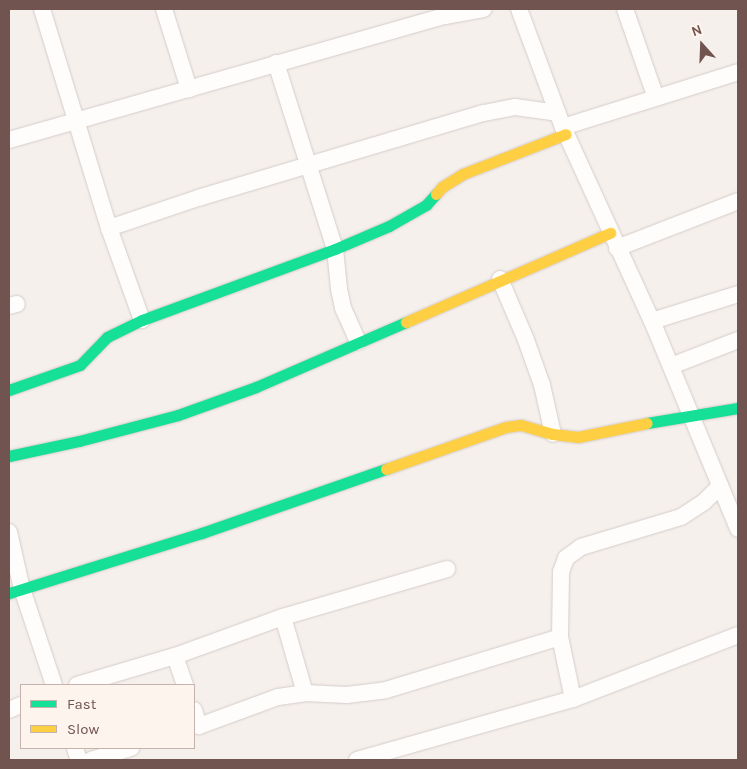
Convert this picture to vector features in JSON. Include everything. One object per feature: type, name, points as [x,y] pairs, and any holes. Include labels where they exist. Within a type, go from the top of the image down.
[{"type":"street","points":[[42,9],[109,228],[142,320]]},
{"type":"street","points":[[164,9],[189,89]]},
{"type":"street","points":[[9,140],[445,16],[483,9]]},
{"type":"street","points":[[519,9],[562,125],[652,321],[738,529]]},
{"type":"street","points":[[625,9],[656,98]]},
{"type":"street","points":[[276,63],[335,249],[339,290],[343,308],[358,342]]},
{"type":"street","points":[[9,390],[80,365],[108,337],[142,320],[335,249],[409,216],[426,205],[442,187],[463,174],[562,125],[738,72]]},
{"type":"street","points":[[109,228],[198,198],[502,109],[522,108],[562,125]]},
{"type":"street","points":[[617,248],[738,201]]},
{"type":"street","points":[[9,456],[79,441],[178,415],[256,387],[610,233]]},
{"type":"street","points":[[500,280],[526,340],[538,376],[553,434]]},
{"type":"street","points":[[652,321],[738,294]]},
{"type":"street","points":[[671,366],[738,340]]},
{"type":"street","points":[[15,591],[202,533],[506,427],[521,425],[553,434],[578,437],[692,414],[738,408]]},
{"type":"street","points":[[572,700],[560,636],[561,572],[566,558],[581,547],[681,517],[704,502],[720,486]]},
{"type":"street","points":[[9,532],[15,591],[54,684]]},
{"type":"street","points":[[79,684],[175,656],[283,618],[447,569]]},
{"type":"street","points":[[283,618],[305,693]]},
{"type":"street","points":[[357,760],[572,700],[738,635]]},
{"type":"street","points":[[196,727],[278,697],[305,693],[347,695],[386,690],[560,636]]},
{"type":"street","points":[[175,656],[185,684]]},
{"type":"street","points":[[91,760],[128,749]]},
{"type":"traffic: fast","points":[[9,390],[80,365],[107,337],[142,320],[335,249],[389,226],[426,205],[436,194]]},
{"type":"traffic: fast","points":[[9,456],[79,441],[178,415],[256,387],[406,322]]},
{"type":"traffic: fast","points":[[647,423],[738,408]]},
{"type":"traffic: fast","points":[[9,593],[202,533],[386,469]]},
{"type":"traffic: slow","points":[[436,194],[442,187],[463,174],[566,134]]},
{"type":"traffic: slow","points":[[406,322],[610,233]]},
{"type":"traffic: slow","points":[[386,469],[506,427],[521,425],[553,434],[578,437],[647,423]]}]
